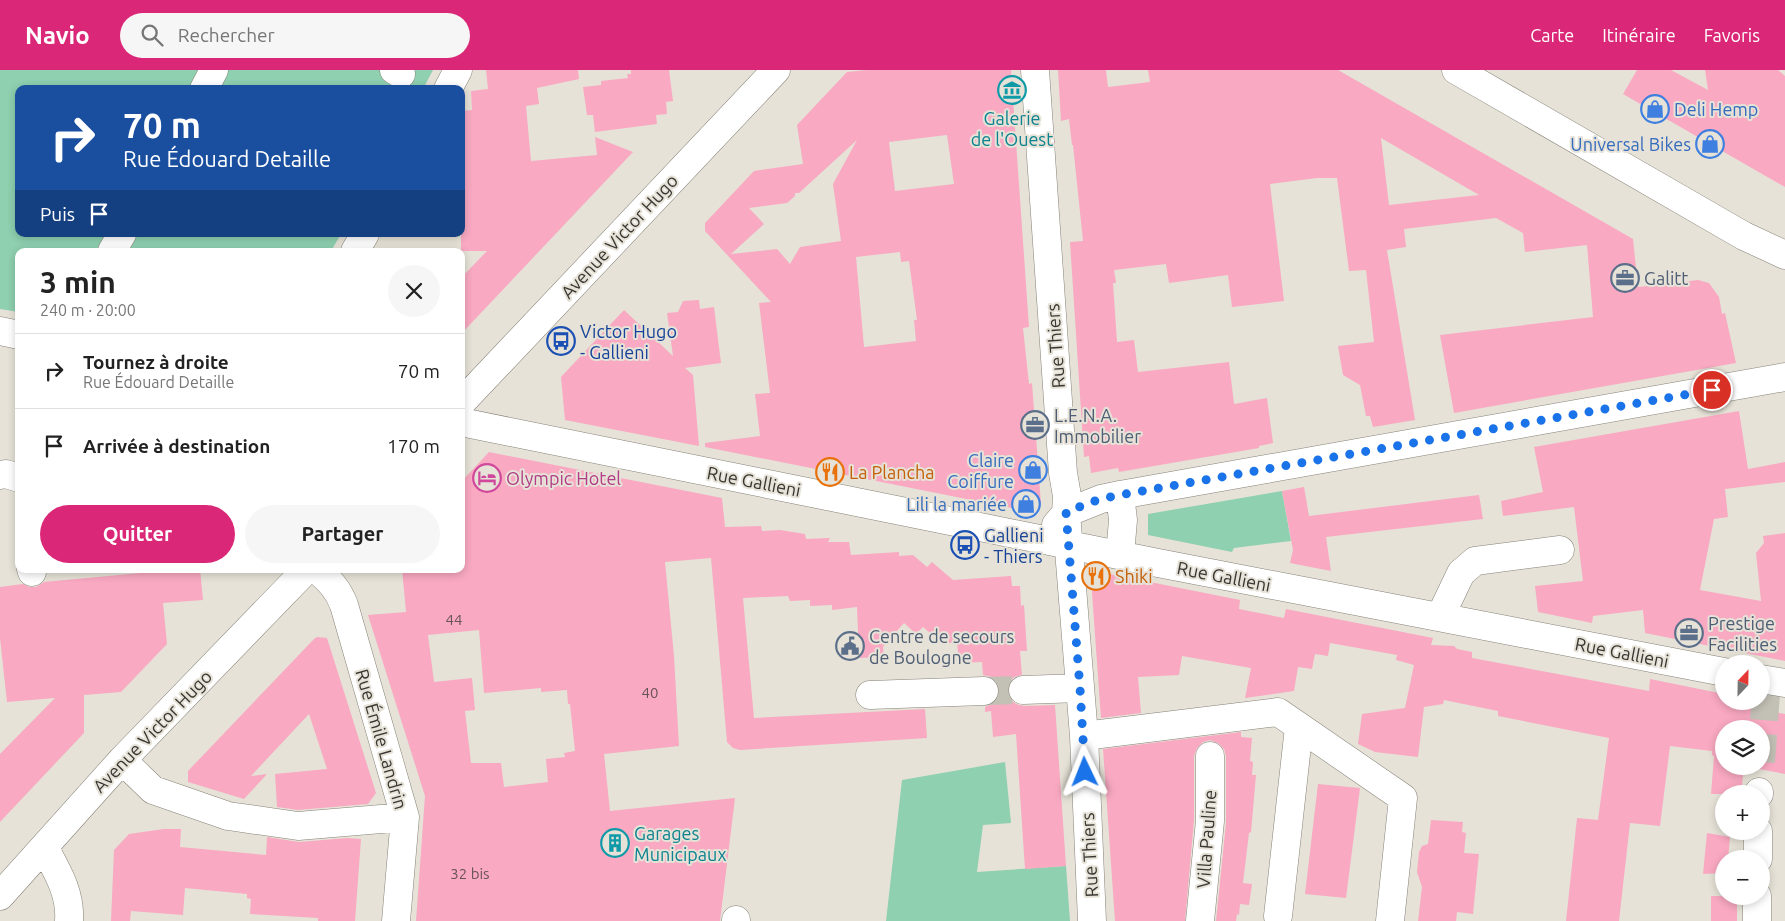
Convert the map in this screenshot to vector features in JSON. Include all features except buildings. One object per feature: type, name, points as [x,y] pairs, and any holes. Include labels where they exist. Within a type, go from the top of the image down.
[{"type":"street","points":[[206,85],[214,70]]},
{"type":"street","points":[[450,85],[458,70]]},
{"type":"street","name":"Avenue Victor Hugo","points":[[465,399],[776,70]]},
{"type":"street","name":"Rue Thiers","points":[[1036,70],[1063,473],[1067,496],[1066,512]]},
{"type":"street","points":[[1456,70],[1744,236],[1785,255]]},
{"type":"street","points":[[1744,236],[1785,266]]},
{"type":"street","points":[[114,248],[120,237]]},
{"type":"street","points":[[357,248],[363,237]]},
{"type":"street","points":[[1057,542],[1066,512],[1100,499],[1785,377]]},
{"type":"street","name":"Rue Gallieni","points":[[465,423],[1120,555],[1715,670]]},
{"type":"street","points":[[0,475],[6,474],[15,477]]},
{"type":"street","points":[[1120,495],[1123,520],[1120,555]]},
{"type":"street","name":"Rue Thiers","points":[[1057,542],[1080,688],[1084,736],[1092,921]]},
{"type":"street","points":[[1440,618],[1461,573],[1475,561],[1560,550]]},
{"type":"street","name":"Avenue Victor Hugo","points":[[0,896],[122,760],[303,573]]},
{"type":"street","name":"Rue Émile Landrin","points":[[321,573],[333,584],[342,599],[405,818],[396,921]]},
{"type":"street","points":[[1770,680],[1785,683]]},
{"type":"street","points":[[1023,690],[1080,688]]},
{"type":"street","points":[[870,695],[984,691]]},
{"type":"street","points":[[1084,736],[1278,712],[1403,798],[1390,921]]},
{"type":"street","points":[[1278,916],[1299,727]]},
{"type":"street","name":"Villa Pauline","points":[[1200,921],[1210,822],[1210,756]]},
{"type":"street","points":[[122,760],[153,790],[228,816],[298,826],[405,818]]},
{"type":"street","points":[[44,847],[64,884],[70,913],[69,921]]},
{"type":"street","points":[[1756,921],[1757,905]]},
{"type":"green space","points":[[0,70],[433,70],[425,85],[15,85],[15,237],[339,237],[333,248],[15,248],[15,311],[0,309]]},
{"type":"green space","points":[[1282,491],[1291,541],[1234,548],[1232,552],[1148,535],[1148,514]]},
{"type":"green space","points":[[1005,762],[1011,823],[983,825],[977,872],[1066,866],[1070,921],[886,921],[902,780]]},
{"type":"tunnel","points":[[984,691],[1023,690]]},
{"type":"tunnel","points":[[1764,720],[1765,710]]},
{"type":"place","name":"Galerie de l'Ouest","points":[[1012,90]]},
{"type":"place","name":"Deli Hemp","points":[[1655,109]]},
{"type":"place","name":"Universal Bikes","points":[[1710,144]]},
{"type":"place","name":"Galitt","points":[[1625,278]]},
{"type":"place","name":"Victor Hugo - Gallieni","points":[[561,341]]},
{"type":"place","name":"L.E.N.A. Immobilier","points":[[1035,425]]},
{"type":"place","name":"Claire Coiffure","points":[[1033,470]]},
{"type":"place","name":"La Plancha","points":[[830,472]]},
{"type":"place","name":"Olympic Hotel","points":[[487,478]]},
{"type":"place","name":"Lili la mariée","points":[[1026,504]]},
{"type":"place","name":"Gallieni - Thiers","points":[[965,545]]},
{"type":"place","name":"Shiki","points":[[1096,576]]},
{"type":"place","name":"Prestige Facilities","points":[[1689,633]]},
{"type":"place","name":"Centre de secours de Boulogne","points":[[850,646]]},
{"type":"place","name":"Garages Municipaux","points":[[615,843]]},
{"type":"route","points":[[1085,772],[1084,736],[1066,512],[1100,499],[1120,495],[1712,390]]}]
